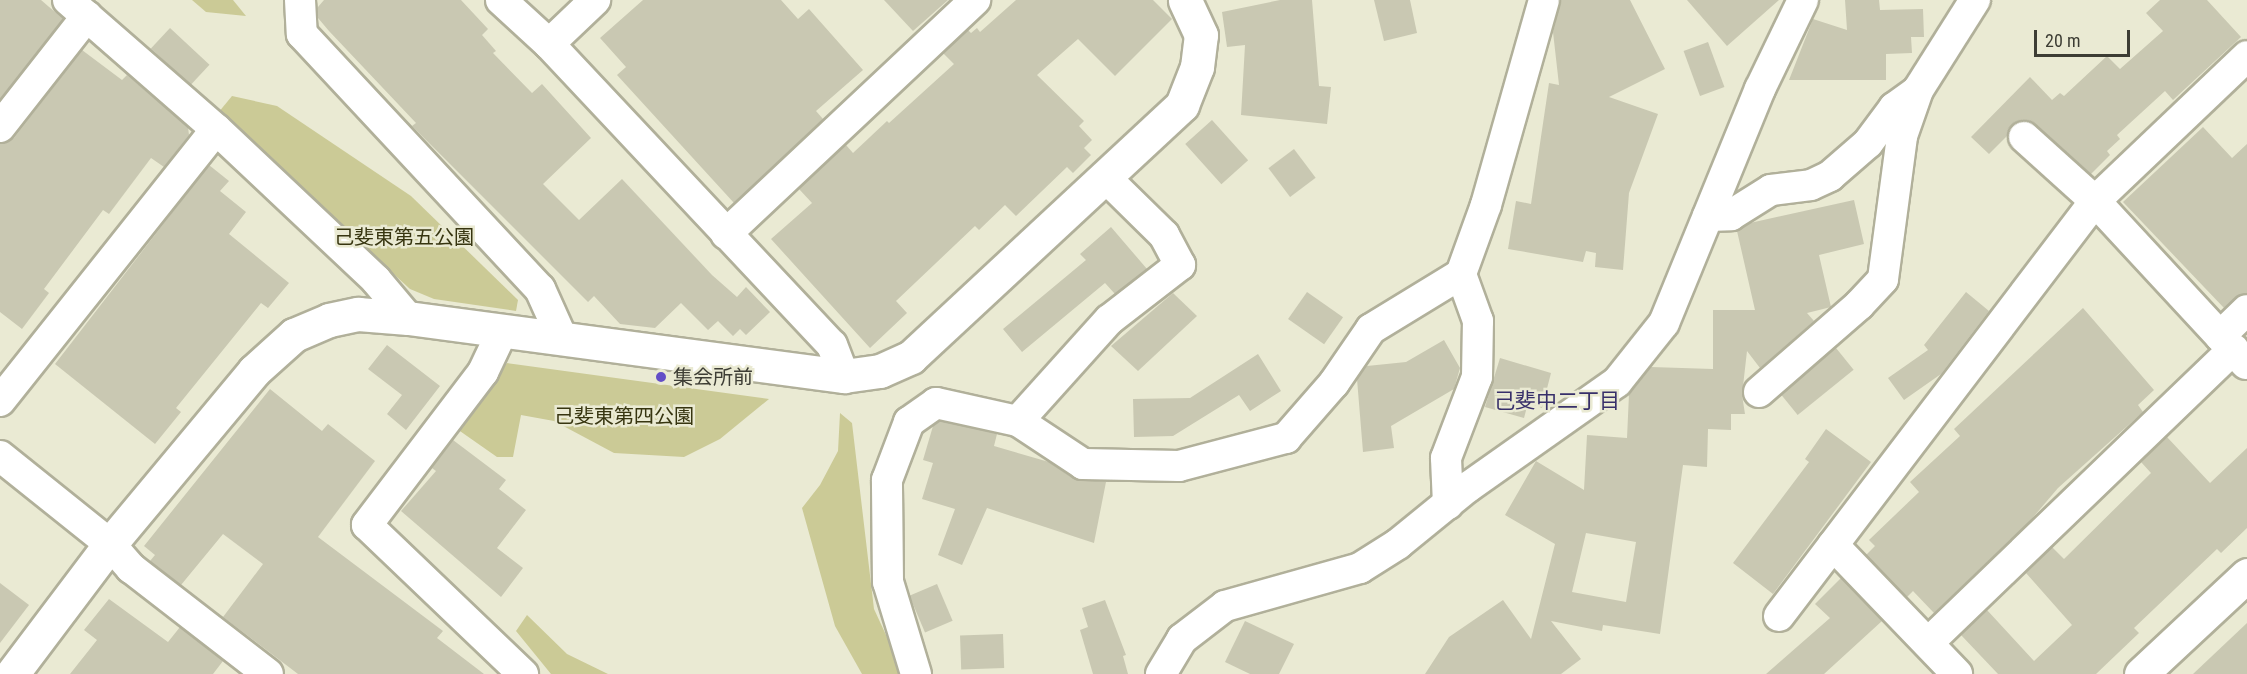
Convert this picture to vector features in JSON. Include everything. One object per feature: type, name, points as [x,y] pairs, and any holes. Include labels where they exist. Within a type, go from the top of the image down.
[{"type":"street","points":[[300,0],[302,34],[540,289],[562,338]]},
{"type":"street","points":[[501,0],[549,44],[832,345],[844,376]]},
{"type":"street","points":[[549,44],[595,0]]},
{"type":"street","points":[[726,234],[975,0]]},
{"type":"street","points":[[12,674],[110,544],[254,370],[294,335],[329,320],[358,314],[408,318],[844,376],[880,371],[911,357],[1182,105],[1197,67],[1201,35],[1185,0]]},
{"type":"street","points":[[916,674],[888,582],[887,480],[909,422],[936,403],[1018,422],[1083,464],[1179,466],[1286,438],[1334,383],[1371,329],[1461,274],[1486,205],[1544,0]]},
{"type":"street","points":[[1161,674],[1182,639],[1225,606],[1360,568],[1398,544],[1448,504],[1617,382],[1664,323],[1760,89],[1803,0]]},
{"type":"street","points":[[1759,392],[1859,305],[1883,279],[1902,136],[1918,90],[1975,0]]},
{"type":"street","points":[[0,127],[77,8],[216,129],[376,280],[408,318]]},
{"type":"street","points":[[1779,616],[2095,201],[2247,56]]},
{"type":"street","points":[[1708,216],[1731,214],[1771,190],[1811,185],[1830,176],[1868,143],[1894,108],[1918,90]]},
{"type":"street","points":[[0,401],[216,129]]},
{"type":"street","points":[[2024,137],[2095,201],[2233,350]]},
{"type":"street","points":[[1018,422],[1109,320],[1180,265],[1164,235],[1105,177]]},
{"type":"street","points":[[1448,504],[1446,458],[1477,377],[1478,321],[1461,274]]},
{"type":"street","points":[[1928,644],[2233,350],[2247,310]]},
{"type":"street","points":[[502,332],[483,372],[367,525],[523,674]]},
{"type":"street","points":[[0,456],[110,544],[131,568],[268,674]]},
{"type":"street","points":[[1833,545],[1957,674]]},
{"type":"street","points":[[2140,674],[2247,575]]},
{"type":"street","points":[[0,669],[6,674]]},
{"type":"green space","points":[[192,0],[233,0],[246,16],[206,12]]},
{"type":"green space","name":"己斐東第五公園","points":[[232,96],[277,106],[411,196],[518,300],[516,311],[434,299],[410,289],[218,113]]},
{"type":"green space","name":"己斐東第四公園","points":[[507,363],[769,399],[720,439],[684,457],[614,453],[554,421],[521,415],[513,457],[497,457],[457,429]]},
{"type":"green space","points":[[840,413],[852,423],[874,609],[904,674],[862,674],[835,626],[802,508],[820,485],[838,451]]},
{"type":"green space","points":[[527,615],[567,654],[608,674],[551,674],[516,631]]},
{"type":"building","points":[[0,0],[41,0],[63,19],[0,99]]},
{"type":"building","points":[[324,0],[461,0],[488,29],[482,35],[496,51],[493,53],[532,93],[542,84],[591,138],[543,184],[579,220],[622,179],[712,275],[737,297],[746,287],[770,312],[746,335],[740,329],[733,336],[718,321],[708,330],[681,303],[655,328],[620,324],[594,296],[588,302],[412,126],[416,123],[318,18],[318,7]]},
{"type":"building","points":[[643,0],[781,0],[798,19],[809,9],[863,70],[816,111],[823,119],[734,203],[617,75],[626,67],[600,38]]},
{"type":"building","points":[[884,0],[948,0],[913,31]]},
{"type":"building","points":[[1016,0],[1153,0],[1172,19],[1115,76],[1078,39],[1037,75],[1084,121],[1079,126],[1092,140],[1084,148],[1091,155],[1073,173],[1067,167],[1016,216],[1005,205],[979,230],[975,226],[896,301],[907,313],[870,348],[771,239],[812,203],[799,189],[846,145],[853,153],[887,121],[889,123],[954,64],[943,53],[968,30],[971,33],[977,28],[980,32]]},
{"type":"building","points":[[1280,0],[1312,0],[1319,86],[1331,87],[1327,124],[1241,115],[1245,45],[1227,47],[1222,12]]},
{"type":"building","points":[[1374,0],[1410,0],[1417,33],[1384,41]]},
{"type":"building","points":[[1561,0],[1630,0],[1665,69],[1609,97],[1658,114],[1629,193],[1623,270],[1595,267],[1596,253],[1586,251],[1583,262],[1508,249],[1516,201],[1531,204],[1549,83],[1559,85],[1553,32]]},
{"type":"building","points":[[1687,0],[1779,0],[1727,46]]},
{"type":"building","points":[[1845,0],[1879,0],[1880,10],[1923,9],[1924,37],[1911,37],[1912,53],[1886,54],[1886,80],[1789,80],[1813,19],[1847,30]]},
{"type":"building","points":[[2160,0],[2207,0],[2241,37],[2173,100],[2165,91],[2117,135],[2120,139],[2107,151],[2110,155],[2091,174],[2028,120],[2012,125],[2007,136],[1989,154],[1971,137],[2030,77],[2052,100],[2060,93],[2064,96],[2107,56],[2120,69],[2163,31],[2146,13]]},
{"type":"building","points":[[170,28],[209,65],[190,85],[151,48]]},
{"type":"building","points":[[1708,42],[1724,87],[1700,96],[1684,51]]},
{"type":"building","points":[[82,50],[122,80],[127,75],[188,127],[189,135],[164,167],[151,158],[109,214],[103,210],[44,289],[49,293],[22,329],[0,312],[0,144],[14,138]]},
{"type":"building","points":[[1212,120],[1248,160],[1221,184],[1185,144]]},
{"type":"building","points":[[2203,127],[2232,158],[2247,144],[2247,293],[2224,308],[2123,202]]},
{"type":"building","points":[[1294,149],[1316,178],[1290,197],[1268,168]]},
{"type":"building","points":[[209,165],[229,181],[220,191],[246,212],[229,234],[289,283],[268,308],[261,303],[176,408],[181,412],[155,444],[55,364]]},
{"type":"building","points":[[1854,200],[1864,244],[1819,255],[1831,307],[1807,313],[1814,321],[1760,368],[1747,351],[1742,395],[1745,414],[1731,414],[1731,430],[1708,429],[1707,467],[1683,465],[1660,634],[1603,625],[1602,631],[1551,621],[1581,659],[1561,674],[1425,674],[1449,637],[1503,600],[1531,639],[1555,544],[1505,515],[1536,461],[1584,490],[1587,435],[1627,438],[1629,394],[1651,367],[1713,369],[1713,310],[1755,310],[1737,231],[1750,223]],"holes":[[[1586,533],[1636,542],[1626,602],[1572,592]]]},
{"type":"building","points":[[1111,227],[1147,269],[1115,294],[1105,283],[1022,352],[1003,329],[1086,260],[1080,254]]},
{"type":"building","points":[[1307,292],[1343,317],[1324,344],[1288,319]]},
{"type":"building","points":[[1966,292],[1989,311],[1941,374],[1904,400],[1888,378],[1928,350],[1924,345]]},
{"type":"building","points":[[1173,293],[1197,316],[1138,371],[1111,346]]},
{"type":"building","points":[[2083,308],[2154,390],[2138,405],[2143,412],[2058,488],[2029,522],[1934,613],[1913,591],[1907,597],[1866,555],[1875,546],[1869,540],[1919,492],[1910,482],[1960,436],[1954,429]]},
{"type":"building","points":[[1444,340],[1460,368],[1454,389],[1391,426],[1394,448],[1363,452],[1357,379],[1367,366],[1406,362]]},
{"type":"building","points":[[387,345],[440,386],[406,430],[387,414],[402,395],[368,369]]},
{"type":"building","points":[[1836,348],[1854,370],[1798,415],[1780,393]]},
{"type":"building","points":[[1258,354],[1281,391],[1250,411],[1239,395],[1173,436],[1134,437],[1133,399],[1190,398]]},
{"type":"building","points":[[1500,358],[1551,373],[1542,408],[1528,403],[1524,418],[1485,407]]},
{"type":"building","points":[[270,389],[322,431],[328,424],[375,461],[318,537],[443,631],[437,638],[484,674],[298,674],[223,617],[263,564],[223,534],[181,585],[150,561],[155,555],[144,546]]},
{"type":"building","points":[[940,421],[997,434],[994,446],[1049,462],[1074,479],[1106,482],[1094,543],[987,508],[962,565],[938,555],[955,509],[922,499],[933,463],[923,460],[933,426]]},
{"type":"building","points":[[1826,429],[1871,462],[1773,594],[1733,563],[1809,462],[1805,459]]},
{"type":"building","points":[[2167,437],[2210,483],[2247,448],[2247,528],[2221,553],[2217,549],[2134,628],[2139,633],[2096,674],[1998,674],[1961,635],[1987,610],[2034,661],[2072,625],[2026,573],[2052,547],[2064,559],[2151,473],[2141,462]]},
{"type":"building","points":[[453,440],[506,480],[499,489],[526,510],[497,548],[523,568],[501,597],[401,511],[436,471],[432,468]]},
{"type":"building","points":[[1841,578],[1882,621],[1824,674],[1766,674],[1830,618],[1815,604]]},
{"type":"building","points":[[0,583],[29,605],[0,643]]},
{"type":"building","points":[[937,584],[953,621],[925,633],[909,596]]},
{"type":"building","points":[[109,599],[168,642],[180,627],[223,661],[213,674],[70,674],[97,640],[84,630]]},
{"type":"building","points":[[1105,600],[1126,655],[1123,656],[1128,674],[1093,674],[1080,630],[1088,627],[1082,608]]},
{"type":"building","points":[[1245,621],[1294,644],[1279,674],[1250,674],[1225,662]]},
{"type":"building","points":[[2247,623],[2247,674],[2193,674]]},
{"type":"building","points":[[1003,634],[1004,668],[961,669],[960,636]]},
{"type":"place","name":"集会所前","points":[[661,377]]},
{"type":"district","name":"己斐中二丁目","points":[[1557,401]]}]
